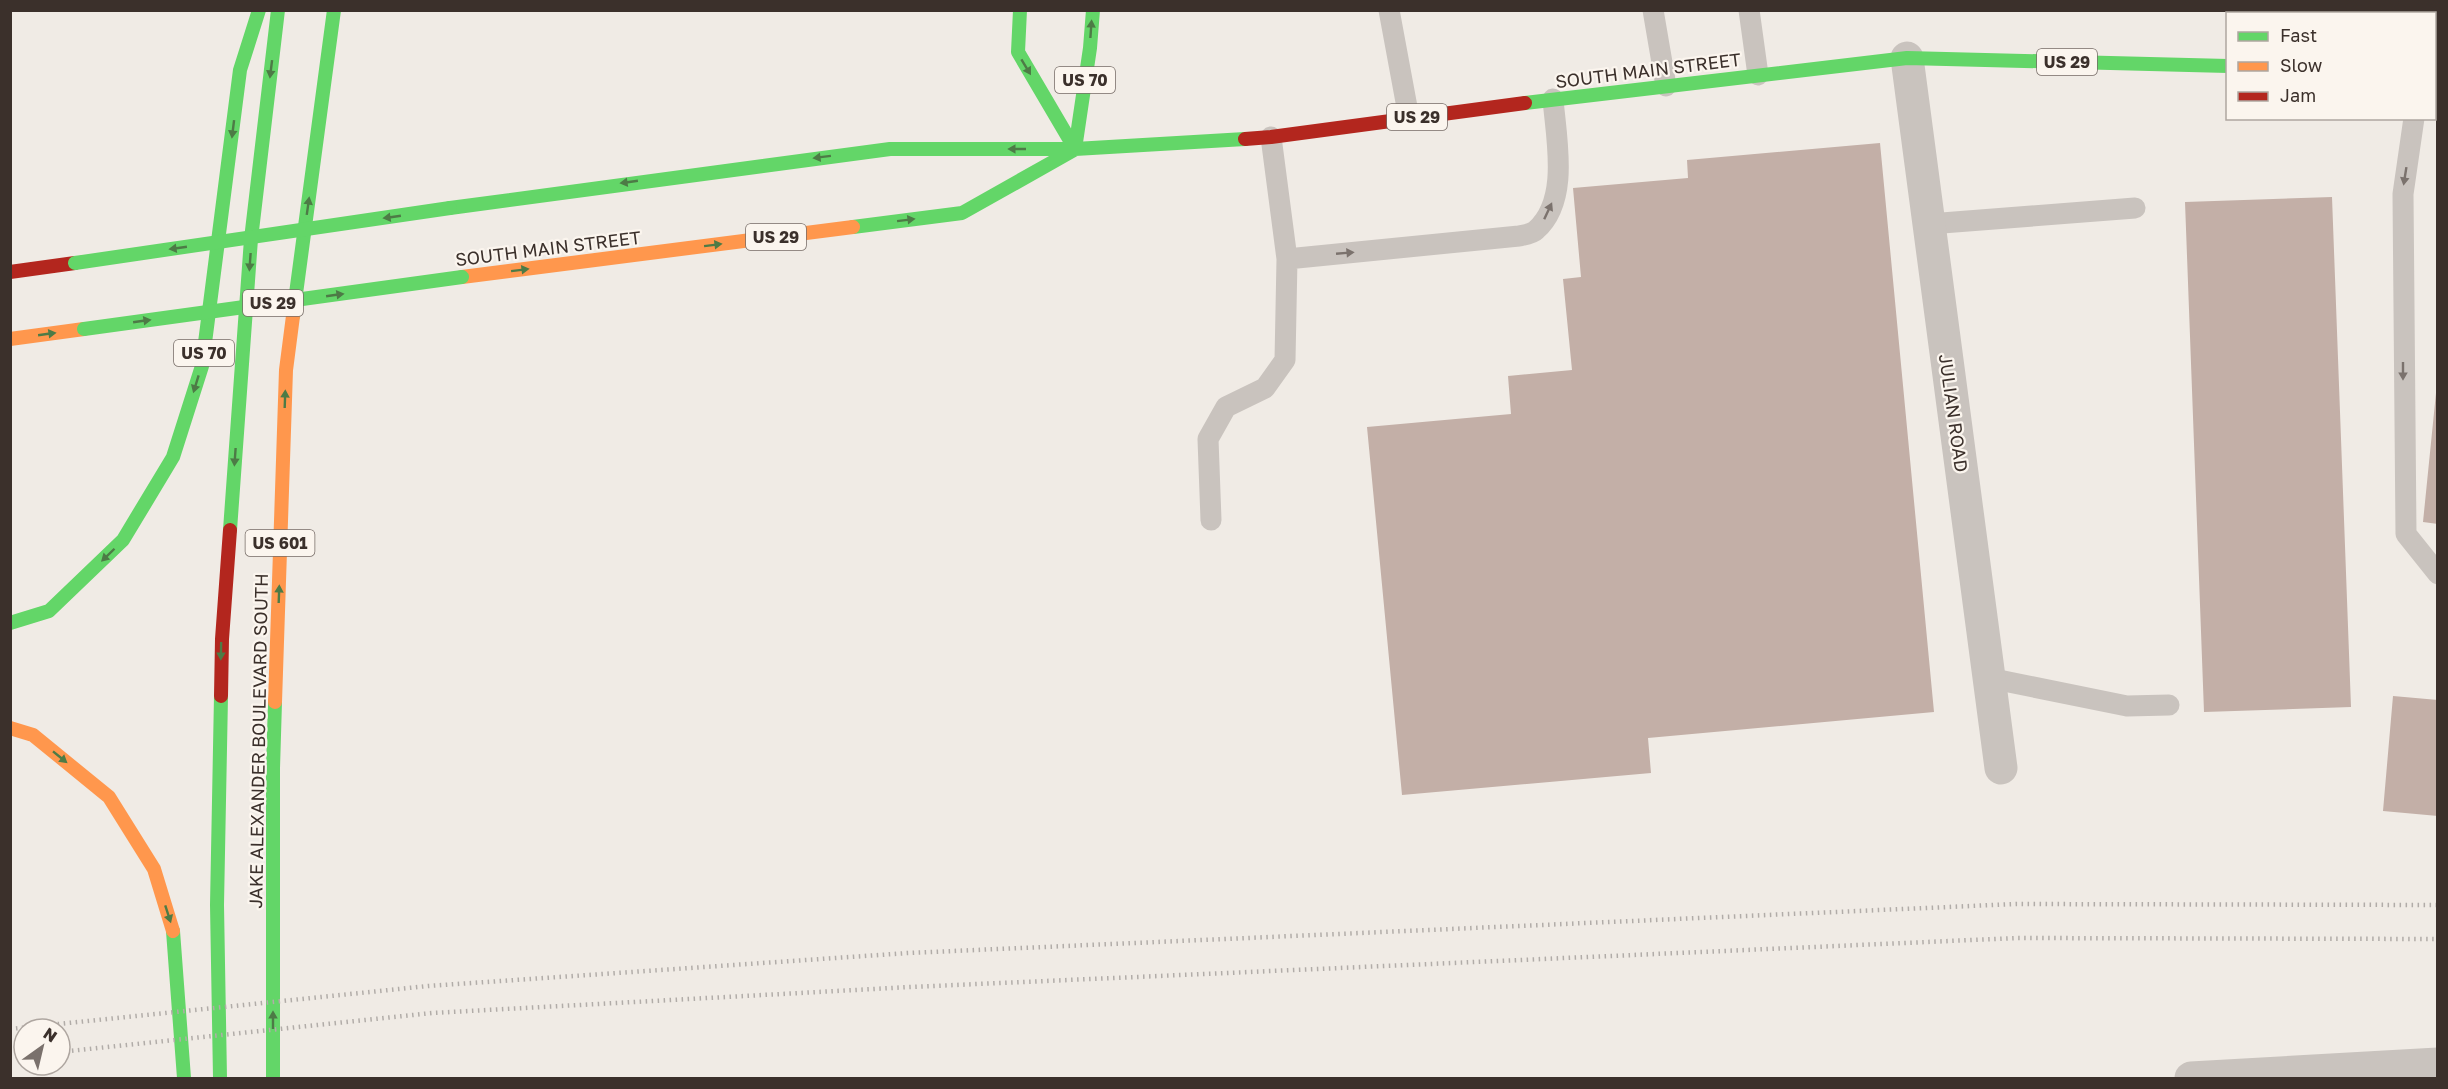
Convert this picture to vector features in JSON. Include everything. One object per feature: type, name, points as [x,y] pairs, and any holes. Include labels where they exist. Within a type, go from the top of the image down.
[{"type":"main road","name":"US 70","points":[[10,623],[49,611],[123,540],[173,457],[202,366],[240,70],[259,10]]},
{"type":"main road","name":"JAKE ALEXANDER BOULEVARD SOUTH","points":[[220,1078],[218,905],[222,639],[251,239],[278,10]]},
{"type":"main road","name":"JAKE ALEXANDER BOULEVARD SOUTH","points":[[273,1078],[273,768],[286,370],[334,10]]},
{"type":"main road","points":[[1020,10],[1017,52],[1075,149]]},
{"type":"main road","name":"US 70","points":[[1075,149],[1090,48],[1093,10]]},
{"type":"main road","name":"SOUTH MAIN STREET","points":[[10,272],[654,179],[890,149],[1075,149],[1271,137],[1553,99],[1907,58],[2226,66]]},
{"type":"main road","name":"SOUTH MAIN STREET","points":[[10,339],[462,277],[962,213],[1075,149]]},
{"type":"main road","points":[[10,728],[33,735],[109,797],[154,869],[176,938],[184,1078]]},
{"type":"street","name":"JULIAN ROAD","points":[[1907,58],[2001,768]]},
{"type":"street","points":[[2191,1078],[2438,1064]]},
{"type":"lane","points":[[1389,10],[1409,118]]},
{"type":"lane","points":[[1653,10],[1666,86]]},
{"type":"lane","points":[[1749,10],[1758,75]]},
{"type":"lane","points":[[1287,259],[1519,236],[1535,231],[1548,215],[1559,183],[1553,99]]},
{"type":"lane","points":[[2414,120],[2403,194],[2406,534],[2438,574]]},
{"type":"lane","points":[[1212,520],[1208,439],[1226,408],[1265,388],[1285,360],[1287,259],[1271,137]]},
{"type":"lane","points":[[1929,224],[2135,208]]},
{"type":"lane","points":[[1989,678],[2127,706],[2169,705]]},
{"type":"building","points":[[1880,143],[1934,712],[1648,738],[1651,773],[1402,795],[1367,427],[1511,414],[1508,376],[1572,370],[1563,279],[1581,277],[1573,188],[1688,178],[1687,160]]},
{"type":"building","points":[[2332,197],[2351,707],[2204,712],[2185,202]]},
{"type":"building","points":[[2436,393],[2438,393],[2438,524],[2423,522]]},
{"type":"building","points":[[2393,696],[2438,700],[2438,816],[2383,811]]},
{"type":"railway","points":[[10,1029],[428,986],[908,953],[2016,904],[2438,905]]},
{"type":"railway","points":[[72,1051],[432,1013],[910,987],[2017,938],[2438,939]]},
{"type":"traffic: fast","points":[[10,623],[49,611],[123,540],[173,457],[202,366],[240,70],[259,10]]},
{"type":"traffic: fast","points":[[230,530],[251,239],[278,10]]},
{"type":"traffic: fast","points":[[293,316],[334,10]]},
{"type":"traffic: fast","points":[[1020,10],[1018,52],[1075,149]]},
{"type":"traffic: fast","points":[[1075,149],[1090,48],[1093,10]]},
{"type":"traffic: fast","points":[[1525,103],[1907,58],[2226,66]]},
{"type":"traffic: fast","points":[[450,208],[890,149],[1075,149],[1245,139]]},
{"type":"traffic: fast","points":[[853,227],[962,213],[1074,150]]},
{"type":"traffic: fast","points":[[75,263],[450,208]]},
{"type":"traffic: fast","points":[[84,329],[462,277]]},
{"type":"traffic: fast","points":[[220,1078],[217,905],[221,696]]},
{"type":"traffic: fast","points":[[273,1078],[275,702]]},
{"type":"traffic: fast","points":[[173,931],[184,1078]]},
{"type":"traffic: slow","points":[[462,277],[853,227]]},
{"type":"traffic: slow","points":[[275,702],[286,370],[293,316]]},
{"type":"traffic: slow","points":[[10,339],[84,329]]},
{"type":"traffic: slow","points":[[10,728],[33,735],[109,797],[154,869],[173,931]]},
{"type":"traffic: jam","points":[[1245,139],[1525,103]]},
{"type":"traffic: jam","points":[[10,272],[75,263]]},
{"type":"traffic: jam","points":[[221,696],[222,639],[230,530]]}]
